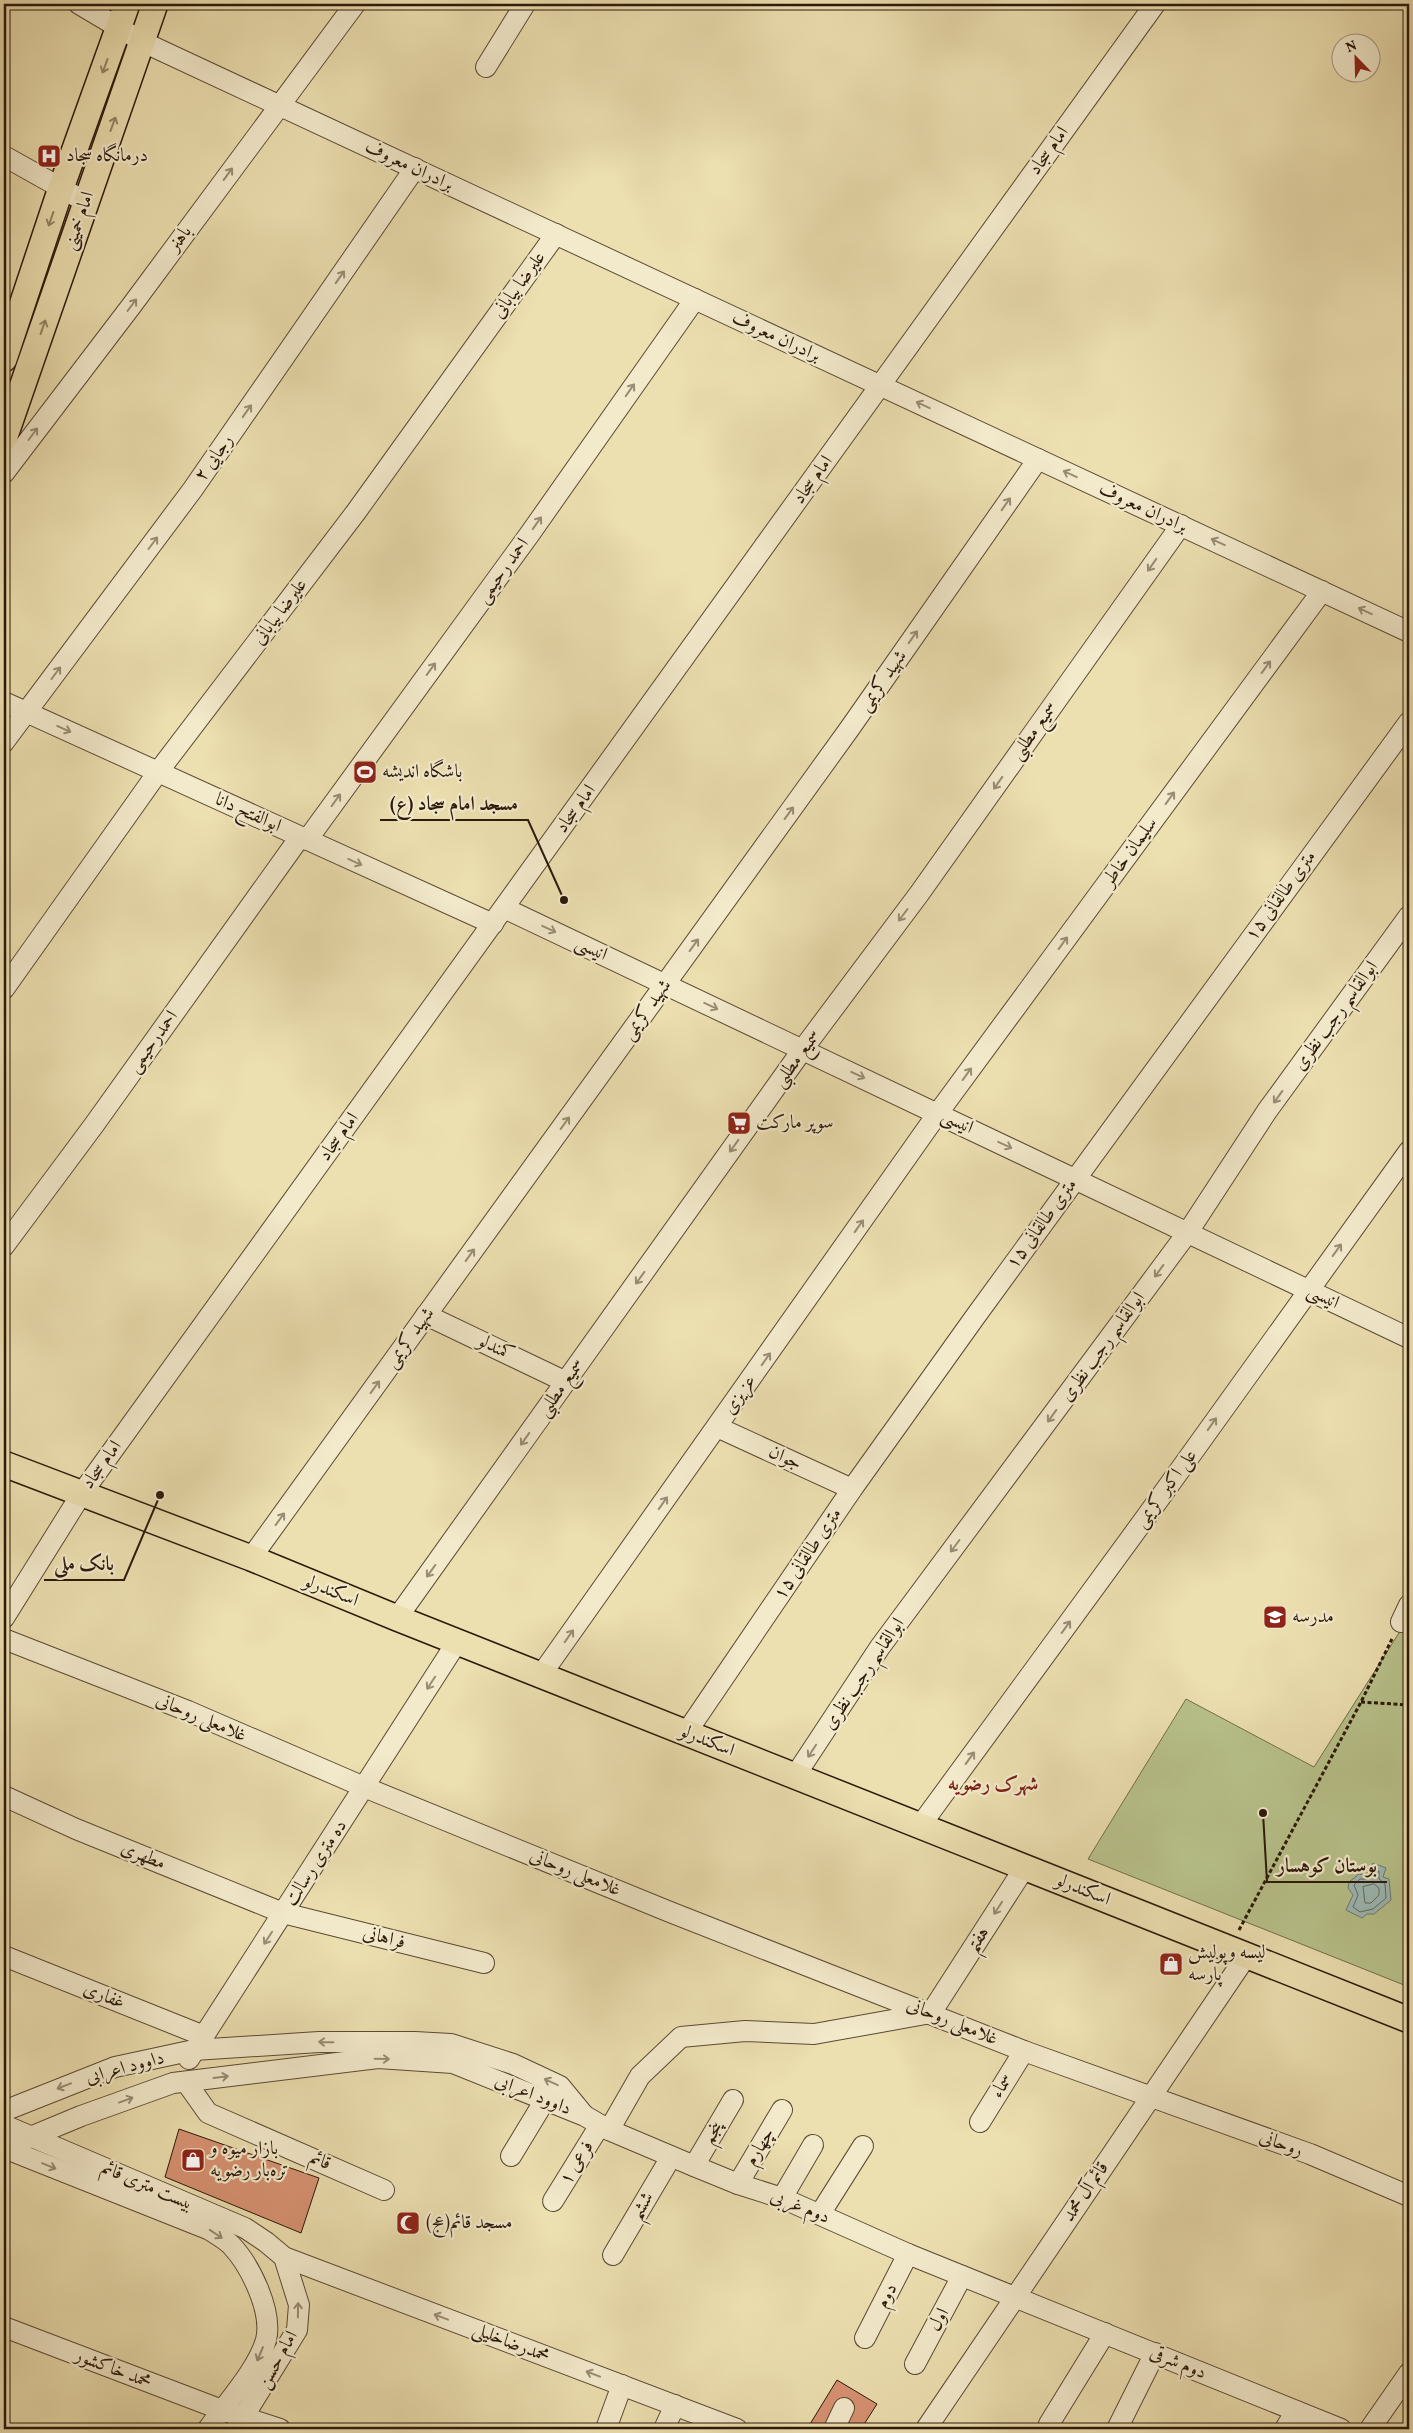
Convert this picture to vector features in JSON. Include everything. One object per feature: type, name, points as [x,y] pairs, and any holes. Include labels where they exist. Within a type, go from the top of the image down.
[{"type":"main road","name":"امام خمینی","points":[[6,347],[127,4]]},
{"type":"main road","name":"امام خمینی","points":[[4,439],[155,4]]},
{"type":"main road","name":"اسکندرلو","points":[[4,1464],[251,1558],[457,1642],[1409,2020]]},
{"type":"street","name":"برادران معروف","points":[[79,4],[143,42],[1409,632]]},
{"type":"street","name":"باهنر","points":[[4,473],[132,305],[278,105],[355,4]]},
{"type":"street","points":[[486,67],[525,4]]},
{"type":"street","name":"امام سجاد","points":[[4,1618],[82,1493],[882,386],[1155,4]]},
{"type":"street","points":[[4,156],[86,202]]},
{"type":"street","name":"رجایی ۲","points":[[4,742],[193,489],[415,168]]},
{"type":"street","name":"علیرضا بیابانی","points":[[4,988],[158,772],[356,512],[556,234]]},
{"type":"street","name":"احمد رحیمی","points":[[304,838],[529,535],[695,299]]},
{"type":"street","points":[[6,347],[33,356]]},
{"type":"street","name":"شهید کریمی","points":[[251,1558],[850,728],[1038,458]]},
{"type":"street","name":"سمیع مطلبی","points":[[397,1618],[803,1049],[919,894],[1181,525]]},
{"type":"street","name":"سلیمان خاطر","points":[[938,1113],[1322,591]]},
{"type":"street","name":"ابوالفتح دانا","points":[[4,702],[304,838],[499,916]]},
{"type":"street","name":"۱۵ متری طالقانی","points":[[686,1733],[852,1490],[1076,1178],[1409,722]]},
{"type":"street","name":"احمدرحیمی","points":[[4,1246],[304,838]]},
{"type":"street","name":"انیسی","points":[[499,916],[666,984],[1409,1338]]},
{"type":"street","name":"ابوالقاسم رجب نظری","points":[[795,1776],[880,1647],[1188,1232],[1267,1111],[1409,916]]},
{"type":"street","name":"عزیزی","points":[[541,1675],[938,1113]]},
{"type":"street","name":"علی اکبر کریمی","points":[[920,1826],[1149,1514],[1409,1151]]},
{"type":"street","name":"کمندلو","points":[[426,1315],[566,1382]]},
{"type":"street","name":"جوان","points":[[717,1428],[852,1490]]},
{"type":"street","name":"غلامعلی روحانی","points":[[4,1639],[188,1711],[364,1787],[670,1912],[1024,2051],[1151,2096]]},
{"type":"street","name":"ده متری رسالت","points":[[179,2082],[199,2043],[457,1642]]},
{"type":"street","name":"مطهری","points":[[4,1796],[283,1913]]},
{"type":"street","name":"هفتم","points":[[931,2013],[1025,1867]]},
{"type":"street","name":"فراهانی","points":[[283,1913],[484,1963]]},
{"type":"street","name":"قائم آل محمد","points":[[926,2429],[1151,2096],[1238,1952]]},
{"type":"street","name":"غفاری","points":[[4,1956],[199,2043]]},
{"type":"street","name":"فرعی ۱","points":[[554,2200],[598,2123],[640,2076],[681,2037],[745,2031],[814,2034],[931,2013]]},
{"type":"street","name":"داوود اعرابی","points":[[4,2111],[115,2067],[199,2043],[451,2044],[513,2064],[560,2086],[598,2123]]},
{"type":"street","name":"سماء","points":[[980,2122],[1024,2051]]},
{"type":"street","name":"داوود اعرابی","points":[[4,2148],[179,2082],[378,2058],[453,2063],[598,2123]]},
{"type":"street","name":"قائم","points":[[179,2082],[208,2113],[384,2190]]},
{"type":"street","name":"روحانی","points":[[1151,2096],[1310,2154],[1409,2196]]},
{"type":"street","points":[[511,2156],[545,2100]]},
{"type":"street","name":"پنجم","points":[[694,2166],[733,2100]]},
{"type":"street","name":"چهارم","points":[[738,2184],[782,2110]]},
{"type":"street","name":"دوم غربی","points":[[598,2123],[694,2166],[738,2184],[782,2198],[908,2254],[1015,2297]]},
{"type":"street","name":"بیست متری قائم","points":[[4,2125],[245,2228],[284,2257]]},
{"type":"street","points":[[782,2198],[813,2144]]},
{"type":"street","points":[[820,2214],[863,2146]]},
{"type":"street","name":"بیست متری قائم","points":[[4,2148],[210,2230],[230,2244],[251,2274]]},
{"type":"street","name":"ششم","points":[[613,2255],[671,2156]]},
{"type":"street","name":"دوم","points":[[865,2338],[908,2254]]},
{"type":"street","name":"محمدرضاخلیلی","points":[[284,2257],[737,2429]]},
{"type":"street","name":"امام حسن","points":[[241,2423],[297,2330],[299,2305],[284,2257]]},
{"type":"street","name":"امام حسن","points":[[208,2429],[256,2362],[266,2339],[265,2316],[251,2274]]},
{"type":"street","name":"اول","points":[[915,2364],[962,2276]]},
{"type":"street","name":"دوم شرقی","points":[[1015,2297],[1341,2429]]},
{"type":"street","name":"محمد خاکشور","points":[[4,2327],[222,2410],[241,2423],[280,2429]]},
{"type":"street","points":[[1049,2424],[1105,2333]]},
{"type":"street","points":[[1117,2429],[1155,2354]]},
{"type":"street","points":[[1370,2429],[1408,2376]]},
{"type":"street","points":[[607,2426],[622,2385]]},
{"type":"street","points":[[664,2429],[675,2405]]},
{"type":"street","points":[[834,2429],[844,2408]]},
{"type":"street","points":[[1285,2429],[1296,2411]]},
{"type":"path","points":[[1238,1952],[1405,1614]]},
{"type":"path","points":[[1362,1702],[1409,1705]]},
{"type":"green space","points":[[1409,1617],[1409,1987],[1088,1859],[1186,1699],[1314,1767]]},
{"type":"water","points":[[1373,1863],[1386,1868],[1383,1877],[1389,1879],[1391,1900],[1374,1914],[1367,1914],[1362,1918],[1346,1910],[1353,1895],[1348,1888],[1349,1882],[1359,1874],[1366,1875]]},
{"type":"building","points":[[179,2129],[319,2178],[301,2233],[165,2177]]},
{"type":"building","points":[[837,2380],[877,2404],[861,2429],[807,2429]]},
{"type":"place","name":"درمانگاه سجاد","points":[[49,156]]},
{"type":"place","name":"باشگاه اندیشه","points":[[365,772]]},
{"type":"place","name":"مسجد امام سجاد (ع)","points":[[564,900]]},
{"type":"place","name":"سوپر مارکت","points":[[739,1123]]},
{"type":"place","name":"بانک ملی","points":[[160,1495]]},
{"type":"place","name":"مدرسه","points":[[1275,1617]]},
{"type":"place","name":"بوستان کوهسار","points":[[1263,1813]]},
{"type":"place","name":"لیسه وپولیش پارسه","points":[[1171,1964]]},
{"type":"place","name":"بازار میوه و تره‌بار رضویه","points":[[193,2160]]},
{"type":"place","name":"مسجد قائم(عج)","points":[[408,2223]]},
{"type":"district","name":"شهرک رضویه","points":[[993,1785]]}]
